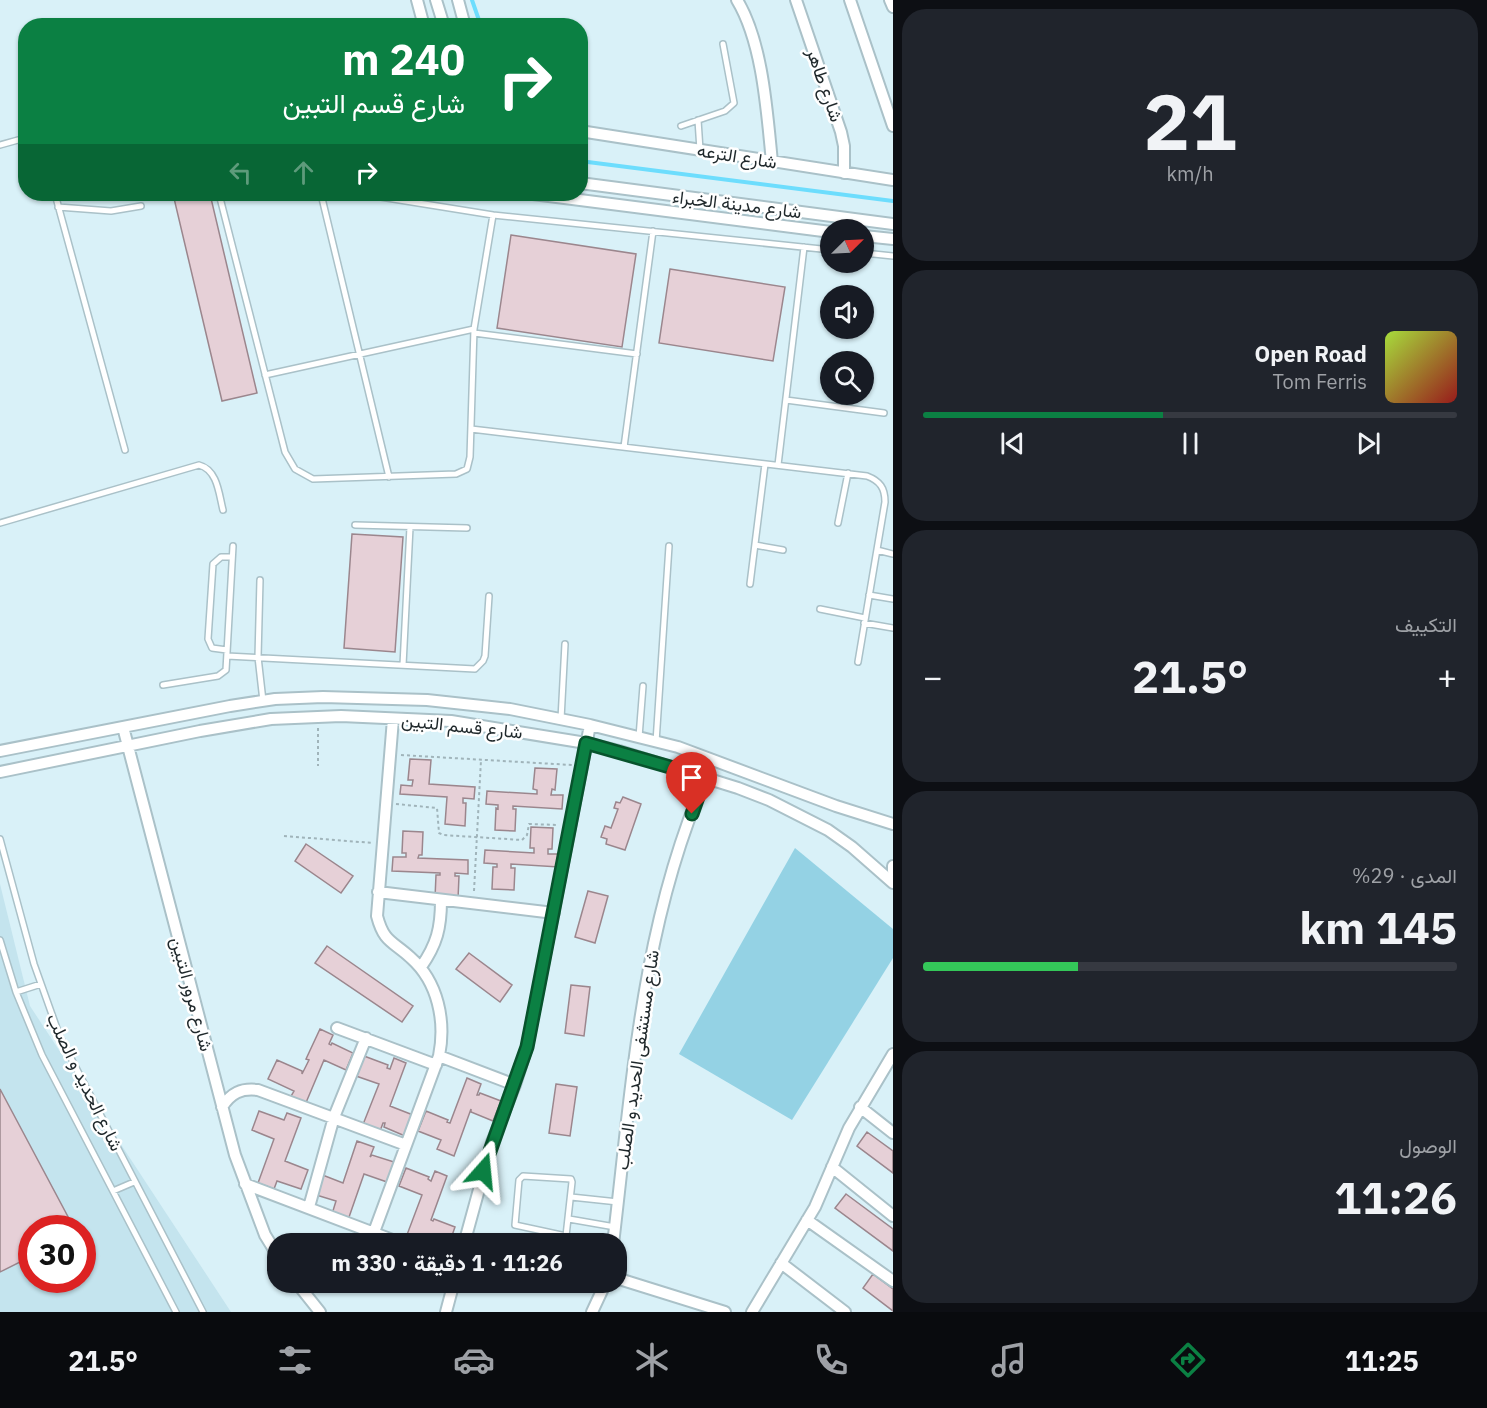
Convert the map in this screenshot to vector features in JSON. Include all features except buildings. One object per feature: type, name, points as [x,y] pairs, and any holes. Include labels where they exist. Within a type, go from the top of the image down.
[{"type":"street","points":[[417,0],[422,18]]},
{"type":"street","points":[[436,0],[442,18]]},
{"type":"street","points":[[459,0],[463,18]]},
{"type":"street","points":[[751,0],[737,1],[746,19],[758,59],[772,162]]},
{"type":"street","name":"شارع طاهر","points":[[796,0],[841,132],[844,173]]},
{"type":"street","points":[[850,0],[893,126]]},
{"type":"street","points":[[890,0],[893,7]]},
{"type":"street","name":"شارع الترعه","points":[[588,132],[893,180]]},
{"type":"street","name":"شارع مدينة الخبراء","points":[[588,184],[893,224]]},
{"type":"street","name":"شارع مدينة الخبراء","points":[[588,201],[820,230]]},
{"type":"street","points":[[874,237],[893,239]]},
{"type":"street","name":"شارع قسم التبين","points":[[0,751],[263,701],[323,698],[427,700],[510,709],[639,737],[713,759],[836,806],[893,824]]},
{"type":"street","name":"شارع قسم التبين","points":[[0,772],[248,722],[318,716],[451,722],[586,743],[705,777],[769,800],[818,825],[852,847],[893,883]]},
{"type":"street","points":[[245,1184],[374,1232],[437,1060],[443,1036],[442,1018],[436,999],[421,967],[386,938],[376,916],[393,719]]},
{"type":"street","points":[[467,1233],[489,1151],[527,1047],[590,725]]},
{"type":"street","name":"شارع مرور التبين","points":[[123,727],[222,1107],[245,1184],[267,1238]]},
{"type":"street","name":"شارع مستشفى الحديد و الصلب","points":[[614,1233],[642,1001],[655,935],[676,861],[705,777]]},
{"type":"street","points":[[378,892],[554,913]]},
{"type":"street","points":[[421,967],[432,952],[438,935],[441,900]]},
{"type":"street","points":[[337,1028],[515,1085]]},
{"type":"street","points":[[309,1207],[334,1117],[366,1038]]},
{"type":"street","points":[[752,1312],[807,1220],[860,1107],[893,1054]]},
{"type":"street","points":[[222,1107],[228,1098],[237,1092],[247,1089],[258,1090],[406,1145]]},
{"type":"street","points":[[860,1107],[893,1133]]},
{"type":"street","points":[[832,1167],[893,1216]]},
{"type":"street","points":[[807,1220],[893,1281]]},
{"type":"street","points":[[781,1263],[845,1312]]},
{"type":"street","points":[[627,1281],[724,1312]]},
{"type":"street","points":[[305,1293],[320,1312]]},
{"type":"street","points":[[446,1312],[451,1293]]},
{"type":"street","points":[[592,1312],[601,1293]]},
{"type":"lane","points":[[681,126],[725,111],[734,102],[723,44]]},
{"type":"lane","points":[[698,120],[700,150]]},
{"type":"lane","points":[[0,145],[18,140]]},
{"type":"lane","points":[[57,201],[125,450]]},
{"type":"lane","points":[[221,201],[285,452],[295,470],[313,479],[462,473],[470,463],[474,331],[493,215]]},
{"type":"lane","points":[[323,201],[389,477]]},
{"type":"lane","points":[[406,201],[493,215],[820,248]]},
{"type":"lane","points":[[58,207],[111,211],[141,206]]},
{"type":"lane","points":[[624,447],[653,231]]},
{"type":"lane","points":[[778,465],[804,247]]},
{"type":"lane","points":[[874,254],[893,256]]},
{"type":"lane","points":[[265,375],[474,331],[637,354]]},
{"type":"lane","points":[[786,400],[884,413]]},
{"type":"lane","points":[[471,429],[848,473],[875,479],[885,493],[858,662]]},
{"type":"lane","points":[[750,584],[765,464]]},
{"type":"lane","points":[[0,523],[199,465],[211,472],[223,510]]},
{"type":"lane","points":[[838,524],[848,473]]},
{"type":"lane","points":[[355,525],[466,528]]},
{"type":"lane","points":[[402,665],[410,527]]},
{"type":"lane","points":[[755,545],[783,550]]},
{"type":"lane","points":[[163,685],[222,674],[225,670],[233,546]]},
{"type":"lane","points":[[656,742],[669,546]]},
{"type":"lane","points":[[877,550],[893,554]]},
{"type":"lane","points":[[232,557],[221,557],[213,564],[208,639],[212,648],[227,653],[258,657],[471,669],[480,666],[485,656],[489,596]]},
{"type":"lane","points":[[260,580],[258,657],[263,701]]},
{"type":"lane","points":[[869,595],[893,599]]},
{"type":"lane","points":[[820,609],[893,628]]},
{"type":"lane","points":[[561,719],[565,644]]},
{"type":"lane","points":[[639,737],[643,686]]},
{"type":"lane","name":"شارع الحديد و الصلب","points":[[0,839],[41,984],[60,1037],[203,1312]]},
{"type":"lane","name":"شارع الحديد و الصلب","points":[[0,940],[16,992],[42,1055],[176,1312]]},
{"type":"lane","points":[[16,992],[41,984]]},
{"type":"lane","points":[[523,1176],[568,1178],[572,1182],[569,1219],[568,1233],[564,1236],[517,1227],[514,1223],[519,1180],[523,1176]]},
{"type":"lane","points":[[113,1191],[134,1182]]},
{"type":"lane","points":[[571,1197],[618,1202]]},
{"type":"lane","points":[[569,1219],[615,1227]]},
{"type":"path","points":[[318,716],[318,766]]},
{"type":"path","points":[[390,754],[581,766]]},
{"type":"path","points":[[473,903],[482,760]]},
{"type":"path","points":[[386,804],[434,806],[439,812],[440,833],[522,840],[527,835],[529,824],[570,826]]},
{"type":"path","points":[[284,836],[382,844]]},
{"type":"shaded area","points":[[795,848],[893,929],[893,958],[792,1120],[679,1054]]},
{"type":"shaded area","points":[[0,884],[30,1006],[231,1312],[0,1312]]},
{"type":"waterway","points":[[472,0],[478,18]]},
{"type":"waterway","points":[[588,162],[893,201]]},
{"type":"route","points":[[483,1171],[527,1047],[586,743],[705,777],[692,814]]}]
